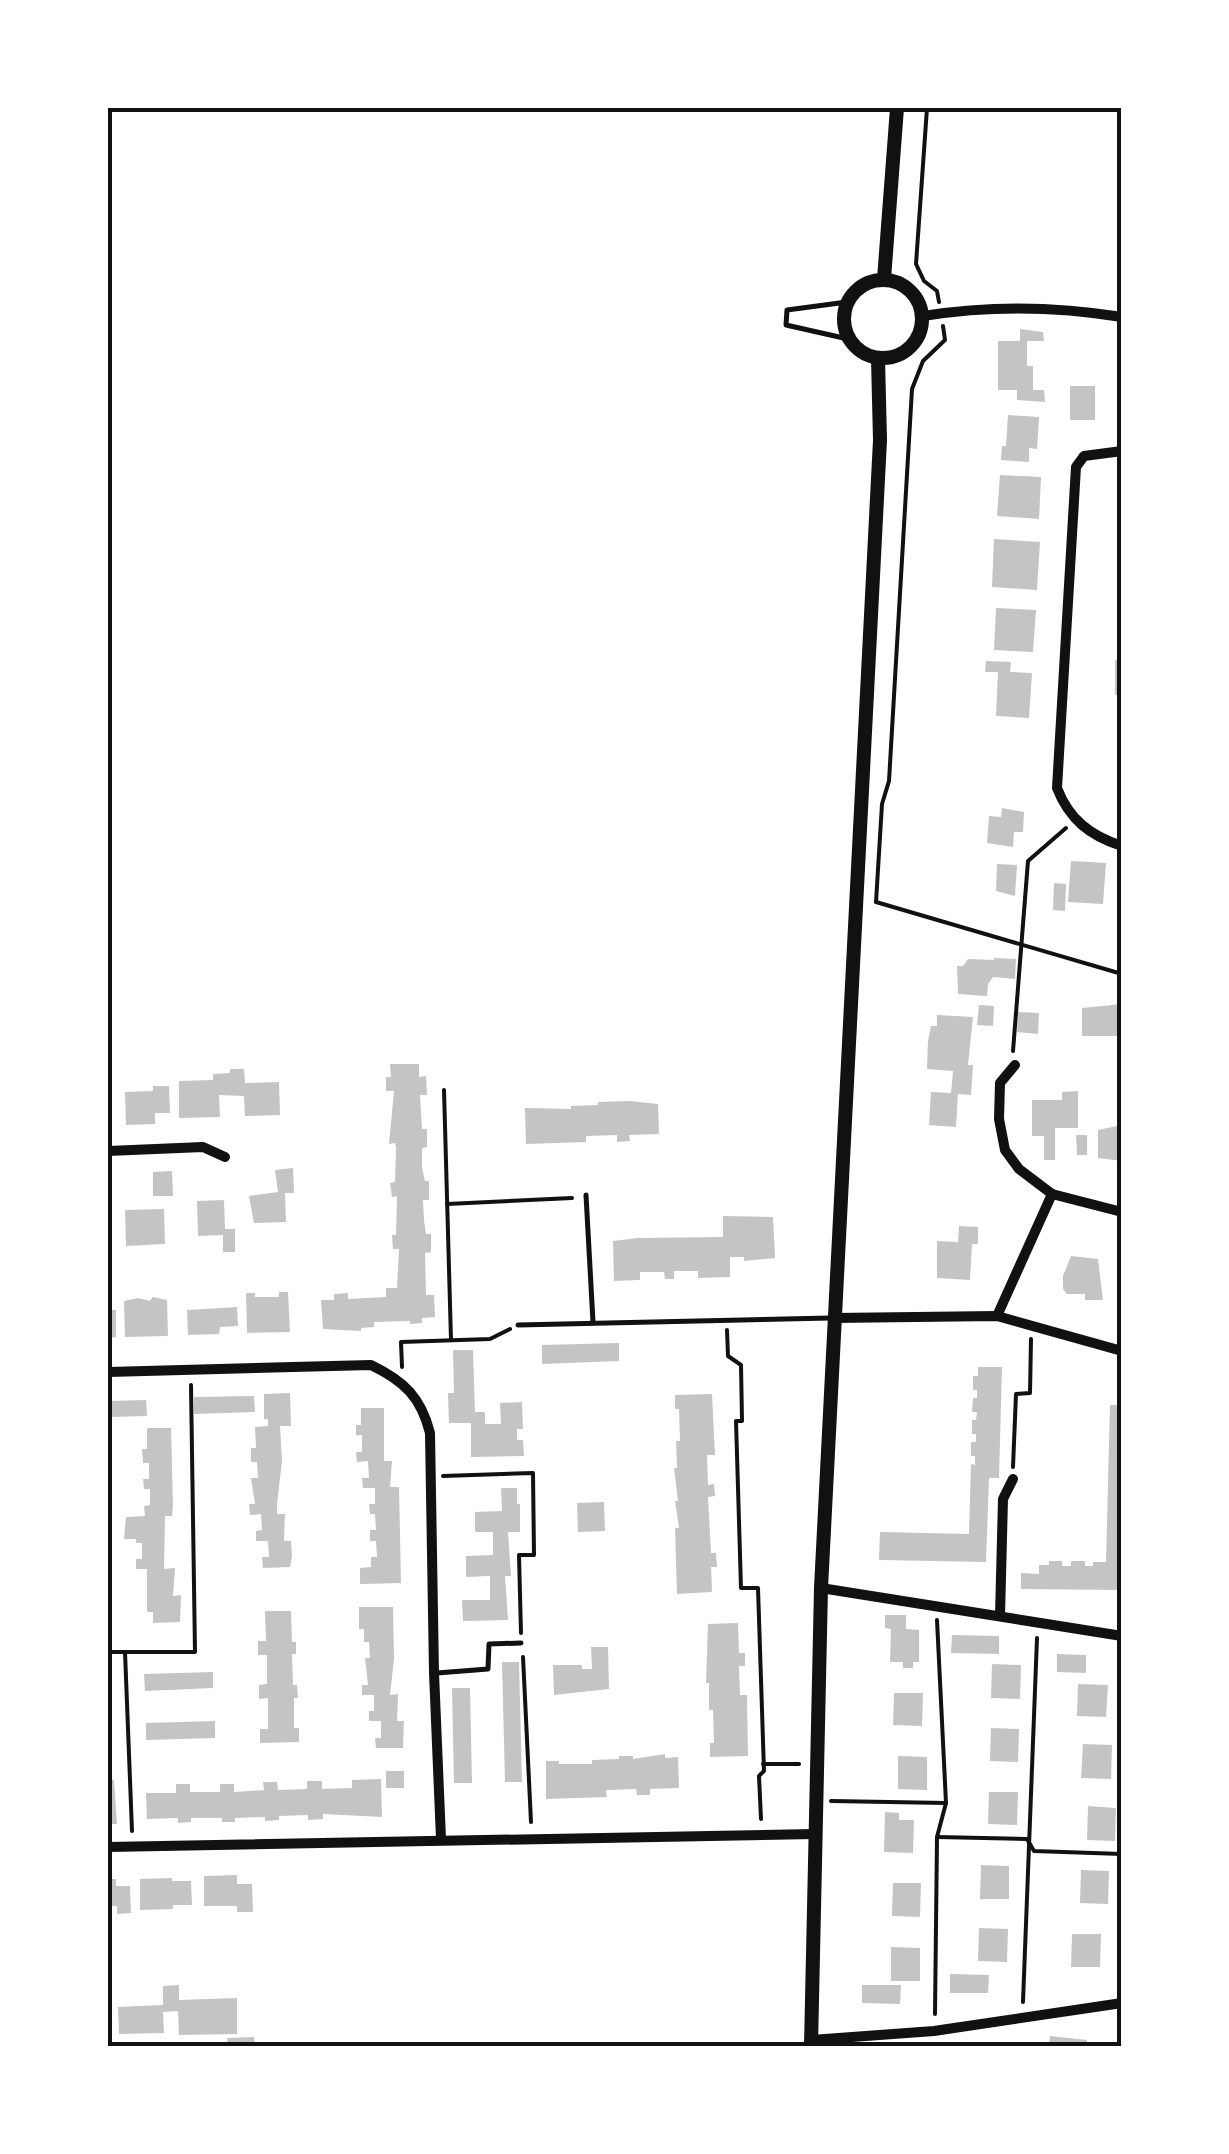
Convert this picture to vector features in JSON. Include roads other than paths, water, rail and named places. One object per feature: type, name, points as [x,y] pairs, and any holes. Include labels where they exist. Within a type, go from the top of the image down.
[{"type":"main road","points":[[884,279],[896,108]]},
{"type":"main road","points":[[884,279],[910,290],[919,302],[922,316],[918,338],[911,348],[901,355],[878,359],[861,352],[848,339],[844,327],[847,302],[862,285],[884,279]]},
{"type":"main road","points":[[811,2043],[821,1588],[880,440],[878,359]]},
{"type":"street","points":[[922,316],[1004,306],[1122,317]]},
{"type":"street","points":[[1122,452],[1084,456],[1076,466],[1057,788],[1074,820],[1104,841],[1122,846]]},
{"type":"street","points":[[1015,1065],[1000,1084],[999,1119],[1006,1150],[1019,1169],[1052,1194],[1122,1212]]},
{"type":"street","points":[[108,1152],[203,1147],[225,1157]]},
{"type":"street","points":[[997,1316],[1052,1194]]},
{"type":"street","points":[[833,1318],[997,1316],[1122,1351]]},
{"type":"street","points":[[108,1372],[344,1364],[371,1366],[398,1378],[414,1394],[430,1433],[428,1477],[441,1840]]},
{"type":"street","points":[[1000,1616],[1002,1498],[1013,1479]]},
{"type":"street","points":[[821,1588],[1122,1636]]},
{"type":"street","points":[[108,1847],[814,1834]]},
{"type":"street","points":[[811,2043],[1122,2003]]},
{"type":"lane","points":[[847,302],[787,310],[786,325],[848,339]]},
{"type":"lane","points":[[586,1196],[593,1323]]},
{"type":"lane","points":[[518,1324],[833,1318]]},
{"type":"lane","points":[[434,1673],[488,1669],[489,1644],[521,1643]]}]
